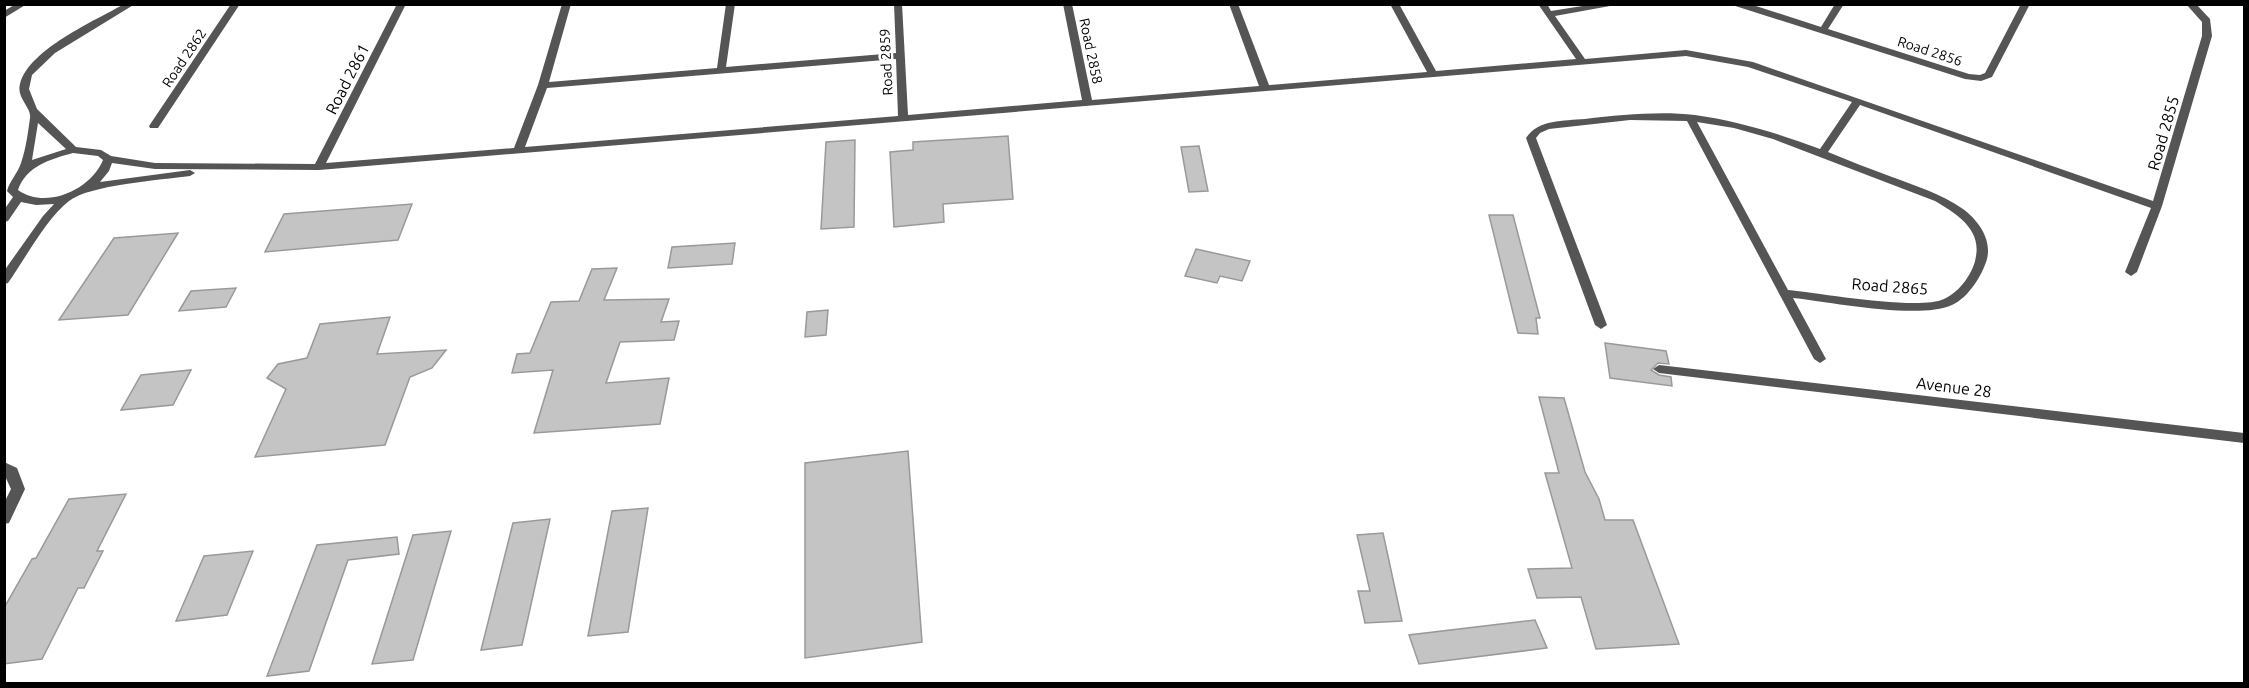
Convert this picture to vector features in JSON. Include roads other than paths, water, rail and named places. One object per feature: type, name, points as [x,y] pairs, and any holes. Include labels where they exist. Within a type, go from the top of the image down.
[{"type":"street","points":[[4,15],[23,4]]},
{"type":"street","points":[[73,150],[36,115],[23,87],[33,68],[48,54],[131,4]]},
{"type":"street","name":"Road 2862","points":[[154,126],[236,4]]},
{"type":"street","name":"Road 2861","points":[[319,167],[402,4]]},
{"type":"street","points":[[518,151],[543,85],[567,4]]},
{"type":"street","points":[[721,72],[731,4]]},
{"type":"street","name":"Road 2859","points":[[898,4],[903,117]]},
{"type":"street","name":"Road 2858","points":[[1067,4],[1088,104]]},
{"type":"street","points":[[1233,4],[1265,88]]},
{"type":"street","points":[[1394,4],[1433,74]]},
{"type":"street","points":[[1542,4],[1582,63]]},
{"type":"street","points":[[1549,14],[1617,4]]},
{"type":"street","name":"Road 2856","points":[[1733,4],[1823,30],[1968,77],[1981,78],[1989,75],[2026,4]]},
{"type":"street","points":[[1823,30],[1840,4]]},
{"type":"street","name":"Road 2855","points":[[2131,272],[2157,206],[2207,36],[2207,21],[2190,4]]},
{"type":"street","points":[[224,168],[85,188],[67,196],[30,201],[18,198],[12,191],[13,182],[36,162],[73,150],[89,150],[101,153],[108,159],[155,166],[319,167],[903,117],[1582,63],[1655,53],[1686,52],[1750,64],[2157,206]]},
{"type":"street","points":[[543,85],[899,56]]},
{"type":"street","points":[[1822,154],[1858,101]]},
{"type":"street","points":[[22,172],[28,161],[31,128],[36,115]]},
{"type":"street","name":"Road 2865","points":[[1601,325],[1531,138],[1536,131],[1547,126],[1624,118],[1691,118],[1756,131],[1822,154],[1942,202],[1970,220],[1985,248],[1978,268],[1965,287],[1947,303],[1927,307],[1903,306],[1784,293]]},
{"type":"street","points":[[1691,118],[1820,359]]},
{"type":"street","points":[[85,188],[107,168],[108,159]]},
{"type":"street","points":[[4,280],[47,218],[67,196]]},
{"type":"street","points":[[4,219],[18,198]]},
{"type":"street","name":"Avenue 28","points":[[1659,369],[2244,438]]},
{"type":"street","points":[[4,466],[12,472],[18,489],[4,519]]}]
